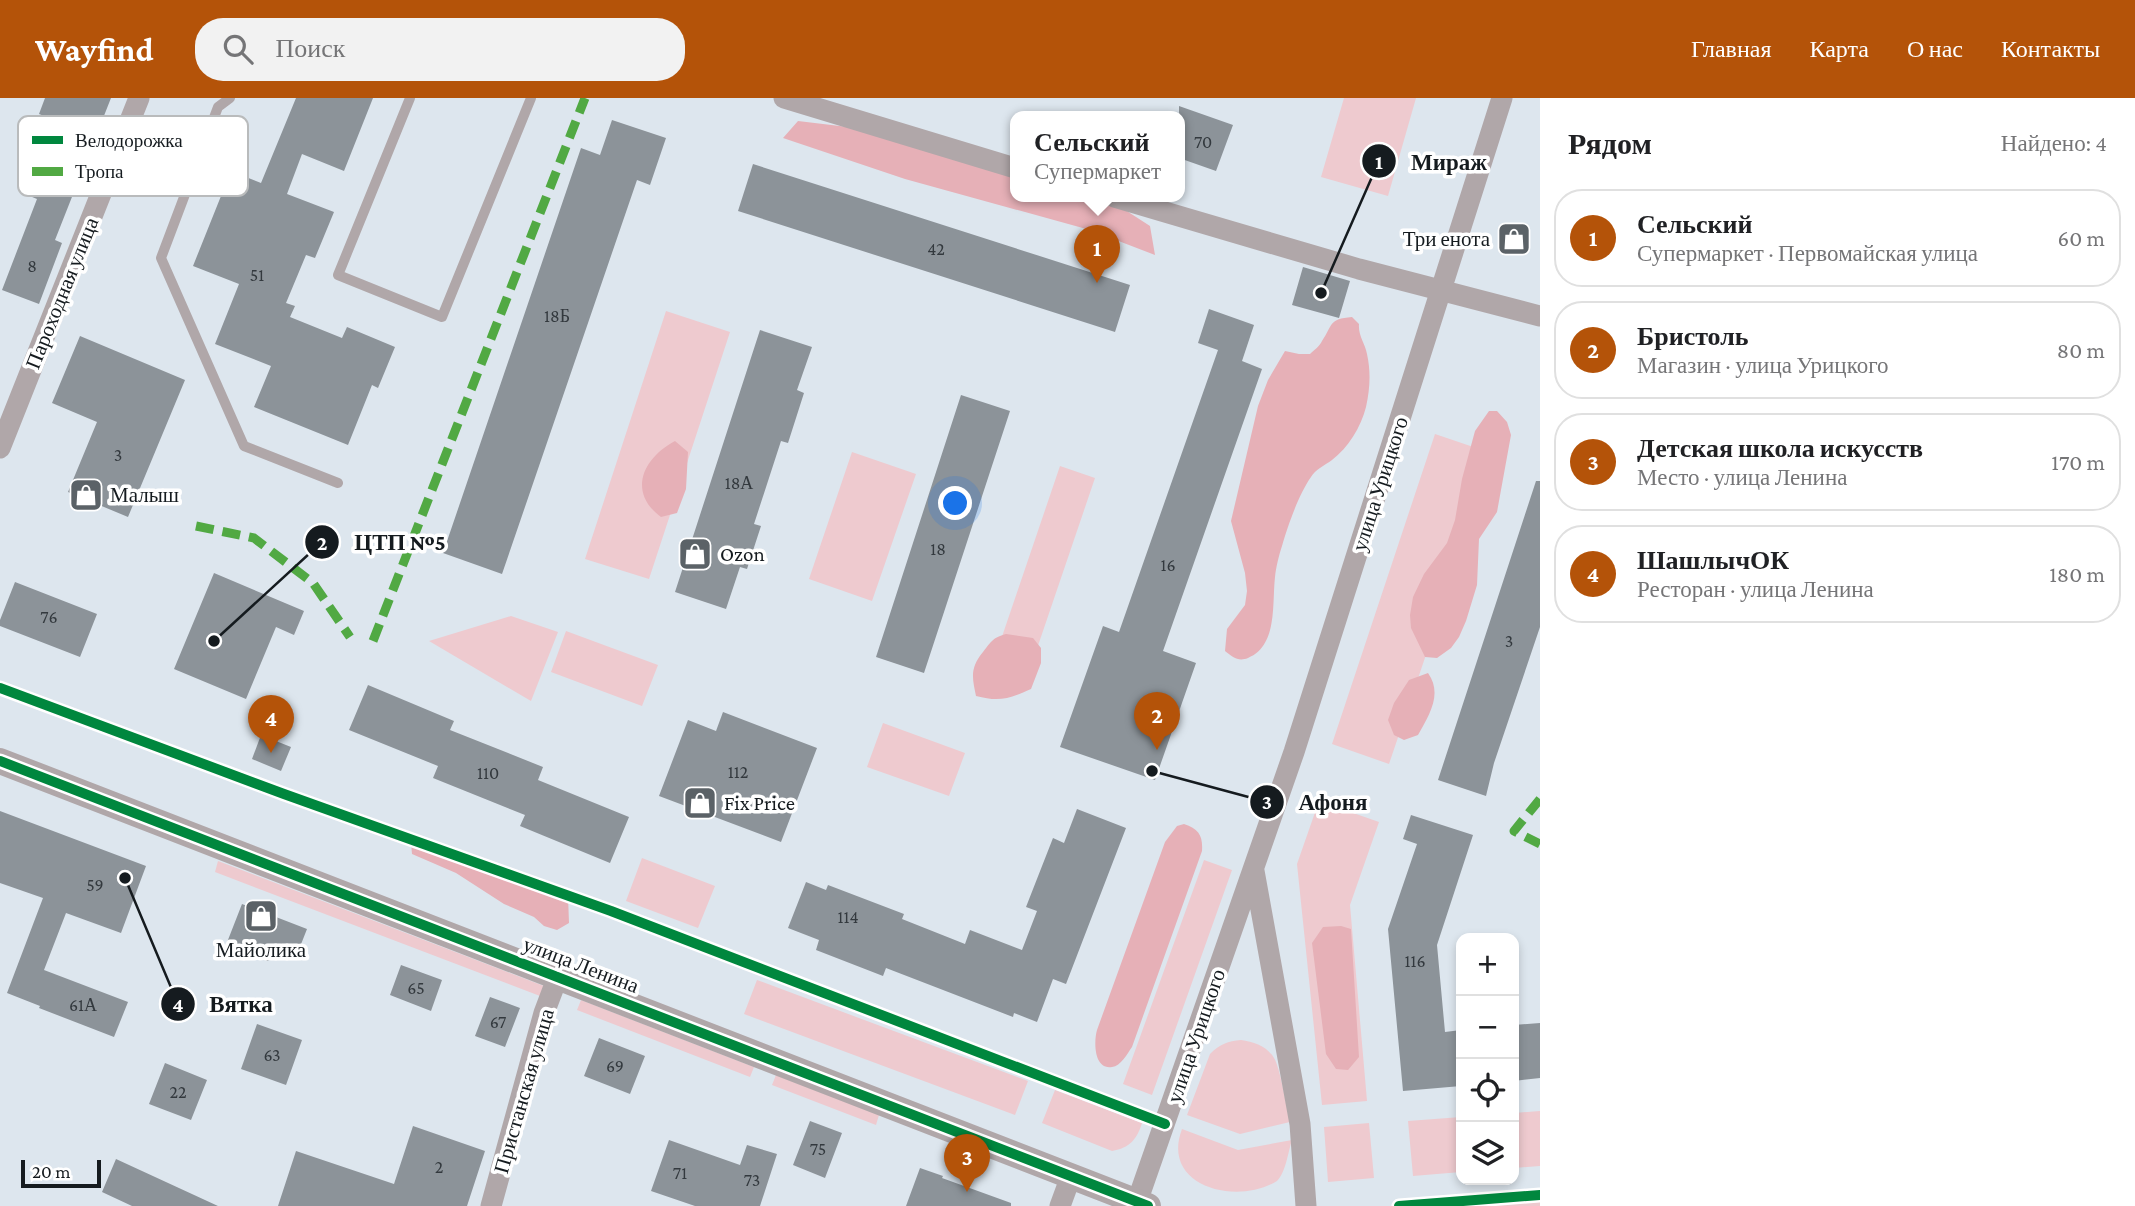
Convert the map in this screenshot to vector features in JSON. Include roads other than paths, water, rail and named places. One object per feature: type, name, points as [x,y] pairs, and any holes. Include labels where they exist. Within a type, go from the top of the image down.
[{"type":"street","name":"Пароходная улица","points":[[132,116],[139,98]]},
{"type":"street","points":[[784,98],[1010,166]]},
{"type":"street","name":"улица Урицкого","points":[[1142,1204],[1323,663],[1502,98]]},
{"type":"street","name":"Пароходная улица","points":[[0,448],[100,196]]},
{"type":"street","points":[[1131,202],[1346,265],[1540,316]]},
{"type":"street","name":"улица Ленина","points":[[0,761],[1142,1204]]},
{"type":"street","name":"улица Урицкого","points":[[1254,869],[1300,1124],[1306,1206]]},
{"type":"street","name":"Пристанская улица","points":[[491,1206],[544,1013],[558,976]]},
{"type":"street","points":[[1060,1206],[1071,1176]]},
{"type":"lane","points":[[215,116],[218,107],[230,98]]},
{"type":"lane","points":[[410,98],[338,275],[442,317],[531,98]]},
{"type":"lane","points":[[184,196],[161,258],[244,446],[338,483]]},
{"type":"place","name":"Три енота","points":[[1514,239]]},
{"type":"place","name":"Сельский","points":[[1097,283]]},
{"type":"place","name":"Мираж","points":[[1321,293]]},
{"type":"place","name":"Малыш","points":[[86,495]]},
{"type":"place","name":"Ozon","points":[[695,554]]},
{"type":"place","name":"ЦТП №5","points":[[214,641]]},
{"type":"place","name":"Бристоль","points":[[1157,750]]},
{"type":"place","name":"ШашлычОК","points":[[271,753]]},
{"type":"place","name":"Афоня","points":[[1152,771]]},
{"type":"place","name":"Fix Price","points":[[700,803]]},
{"type":"place","name":"Вятка","points":[[125,878]]},
{"type":"place","name":"Майолика","points":[[261,916]]},
{"type":"place","name":"Детская школа искусств","points":[[967,1192]]}]
